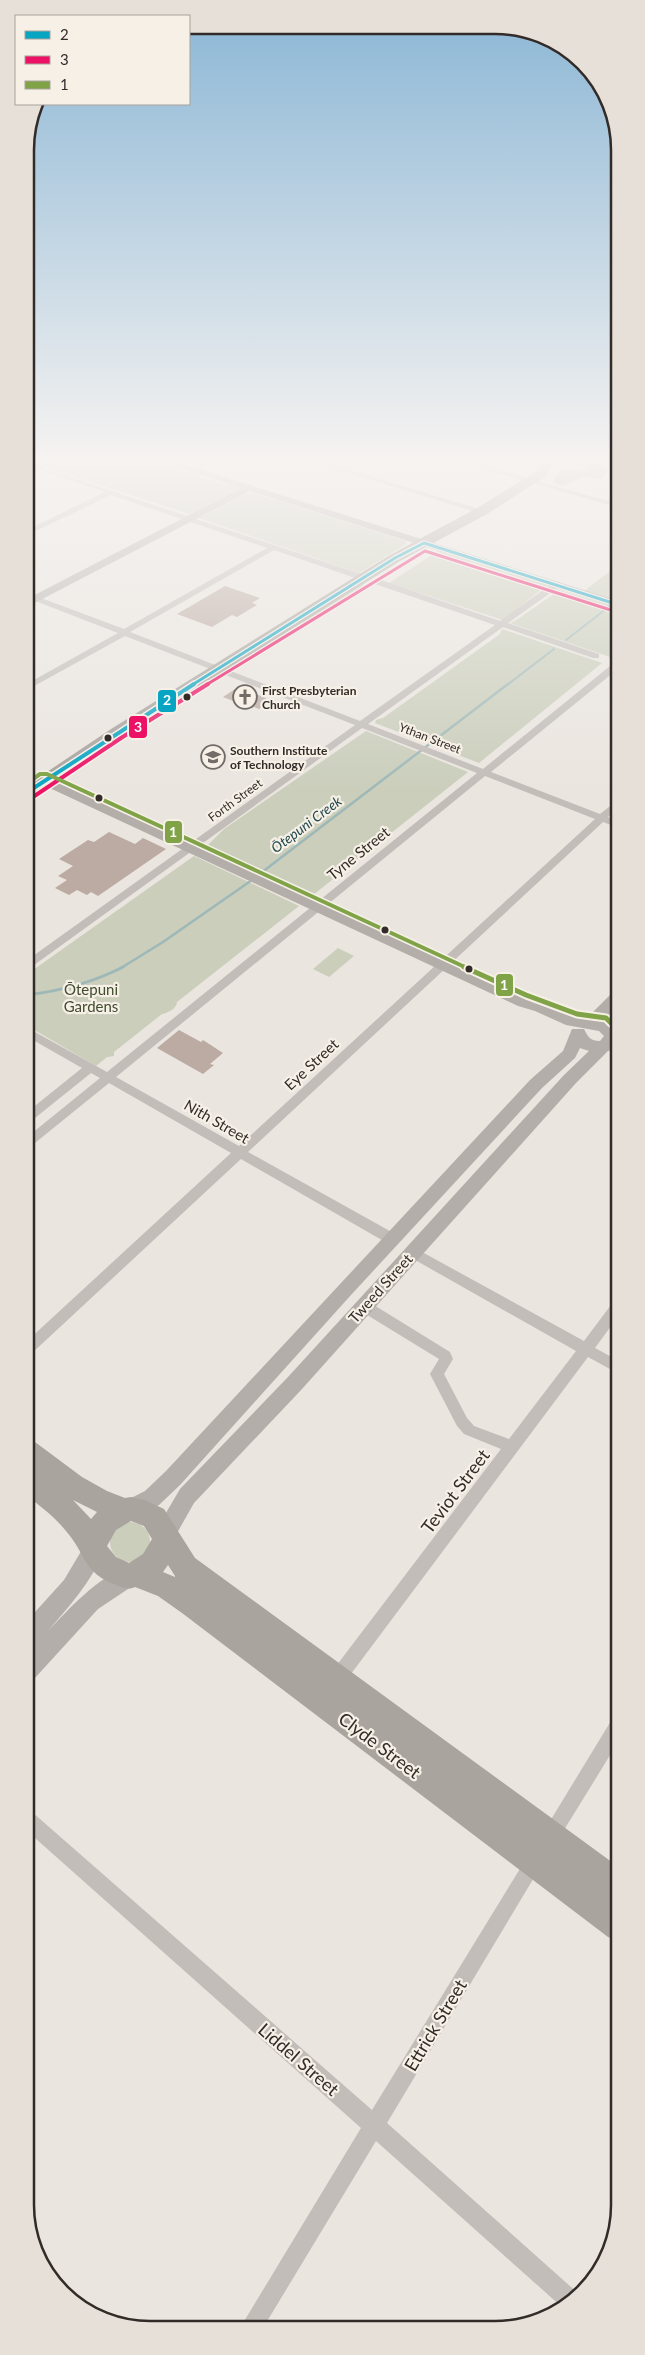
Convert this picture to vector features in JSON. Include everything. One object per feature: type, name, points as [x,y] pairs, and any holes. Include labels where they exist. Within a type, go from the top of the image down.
[{"type":"highway","points":[[34,797],[49,783],[164,708],[300,625],[371,580],[380,572]]},
{"type":"highway","points":[[225,671],[282,643],[300,625]]},
{"type":"highway","points":[[34,790],[49,783]]},
{"type":"highway","name":"Clyde Street","points":[[34,1456],[87,1495],[107,1505],[153,1516],[159,1521],[165,1537],[185,1567],[329,1690],[542,1849],[611,1916]]},
{"type":"highway","name":"Clyde Street","points":[[34,1486],[70,1513],[81,1525],[101,1564],[109,1570],[132,1575],[168,1587],[329,1690]]},
{"type":"highway","points":[[93,1548],[102,1525],[109,1518],[128,1510]]},
{"type":"highway","points":[[132,1575],[152,1566],[157,1559],[165,1537]]},
{"type":"highway","name":"Clyde Street","points":[[542,1849],[611,1884]]},
{"type":"main road","points":[[34,600],[88,572]]},
{"type":"main road","points":[[518,572],[611,602]]},
{"type":"main road","points":[[34,776],[583,1029],[604,1026],[611,1036]]},
{"type":"main road","name":"Tweed Street","points":[[128,1510],[152,1498],[168,1483],[550,1069],[569,1054],[583,1029],[611,1003]]},
{"type":"main road","points":[[583,1029],[588,1045],[611,1039]]},
{"type":"main road","name":"Tweed Street","points":[[165,1537],[187,1496],[295,1382],[589,1058],[611,1041]]},
{"type":"main road","points":[[495,1128],[516,1139]]},
{"type":"main road","points":[[386,1246],[398,1249],[419,1245]]},
{"type":"main road","points":[[273,1367],[295,1382]]},
{"type":"main road","points":[[34,1630],[72,1587],[93,1548]]},
{"type":"main road","points":[[34,1662],[90,1602],[132,1575]]},
{"type":"street","points":[[34,683],[230,572]]},
{"type":"street","points":[[347,572],[596,656]]},
{"type":"street","name":"Forth Street","points":[[34,960],[557,584]]},
{"type":"street","name":"Ythan Street","points":[[34,597],[611,822]]},
{"type":"street","name":"Tyne Street","points":[[34,1137],[611,670]]},
{"type":"street","name":"Eye Street","points":[[34,1343],[611,810]]},
{"type":"street","name":"Nith Street","points":[[34,1036],[239,1152],[386,1246]]},
{"type":"street","points":[[34,1113],[90,1068]]},
{"type":"street","points":[[419,1245],[611,1363]]},
{"type":"street","points":[[364,1306],[446,1356],[437,1374],[462,1422],[469,1430],[512,1446]]},
{"type":"street","name":"Teviot Street","points":[[329,1690],[611,1316]]},
{"type":"street","name":"Ettrick Street","points":[[255,2321],[611,1737]]},
{"type":"street","name":"Liddel Street","points":[[34,1825],[567,2296]]},
{"type":"green space","points":[[406,572],[505,572],[550,586],[547,589],[542,589],[503,620],[389,583]]},
{"type":"green space","points":[[609,572],[611,572],[611,601],[583,592]]},
{"type":"green space","points":[[362,585],[367,586],[309,623],[301,622]]},
{"type":"green space","points":[[556,589],[611,606],[611,657],[510,623],[554,594],[553,591]]},
{"type":"green space","points":[[502,629],[602,663],[479,763],[375,723],[376,720],[383,718],[500,634]]},
{"type":"green space","points":[[366,731],[468,772],[313,895],[277,881],[274,877],[227,856],[209,851],[211,849],[207,846],[224,829]]},
{"type":"green space","name":"Ōtepuni Gardens","points":[[194,856],[299,906],[177,1002],[172,1010],[162,1014],[114,1052],[114,1056],[107,1057],[96,1066],[34,1030],[34,969]]},
{"type":"green space","points":[[338,948],[354,956],[329,977],[313,969]]},
{"type":"green space","points":[[126,1522],[134,1522],[141,1525],[147,1531],[150,1542],[147,1553],[141,1559],[134,1562],[126,1562],[119,1559],[113,1553],[110,1546],[110,1538],[113,1531],[119,1525]]},
{"type":"building","points":[[225,586],[260,598],[252,603],[257,605],[237,617],[232,615],[212,627],[177,614]]},
{"type":"building","name":"First Presbyterian Church","points":[[238,687],[266,698],[265,705],[259,709],[252,708],[223,697]]},
{"type":"building","points":[[109,832],[135,844],[143,838],[166,849],[98,896],[91,892],[87,895],[77,890],[69,895],[55,888],[67,880],[58,876],[73,866],[59,859],[88,840],[94,842]]},
{"type":"building","points":[[179,1030],[201,1042],[203,1040],[223,1053],[210,1064],[214,1065],[203,1074],[157,1048]]},
{"type":"waterway","name":"Ōtepuni Creek","points":[[566,640],[611,603]]},
{"type":"waterway","name":"Ōtepuni Creek","points":[[507,685],[554,649]]},
{"type":"waterway","name":"Ōtepuni Creek","points":[[257,876],[508,684]]},
{"type":"waterway","name":"Ōtepuni Creek","points":[[121,968],[163,942],[252,880]]},
{"type":"waterway","name":"Ōtepuni Creek","points":[[34,994],[76,986],[100,978],[121,968]]},
{"type":"transit line","name":"2","points":[[34,788],[117,732],[373,572]]},
{"type":"transit line","name":"3","points":[[34,796],[121,738],[388,572]]},
{"type":"transit line","name":"3","points":[[491,572],[611,610]]},
{"type":"transit line","name":"2","points":[[515,572],[611,602]]},
{"type":"transit line","name":"1","points":[[34,778],[40,774],[47,774],[526,995],[577,1014],[606,1018],[611,1023]]},
{"type":"place","name":"First Presbyterian Church","points":[[245,697]]},
{"type":"place","name":"Southern Institute of Technology","points":[[213,757]]}]
